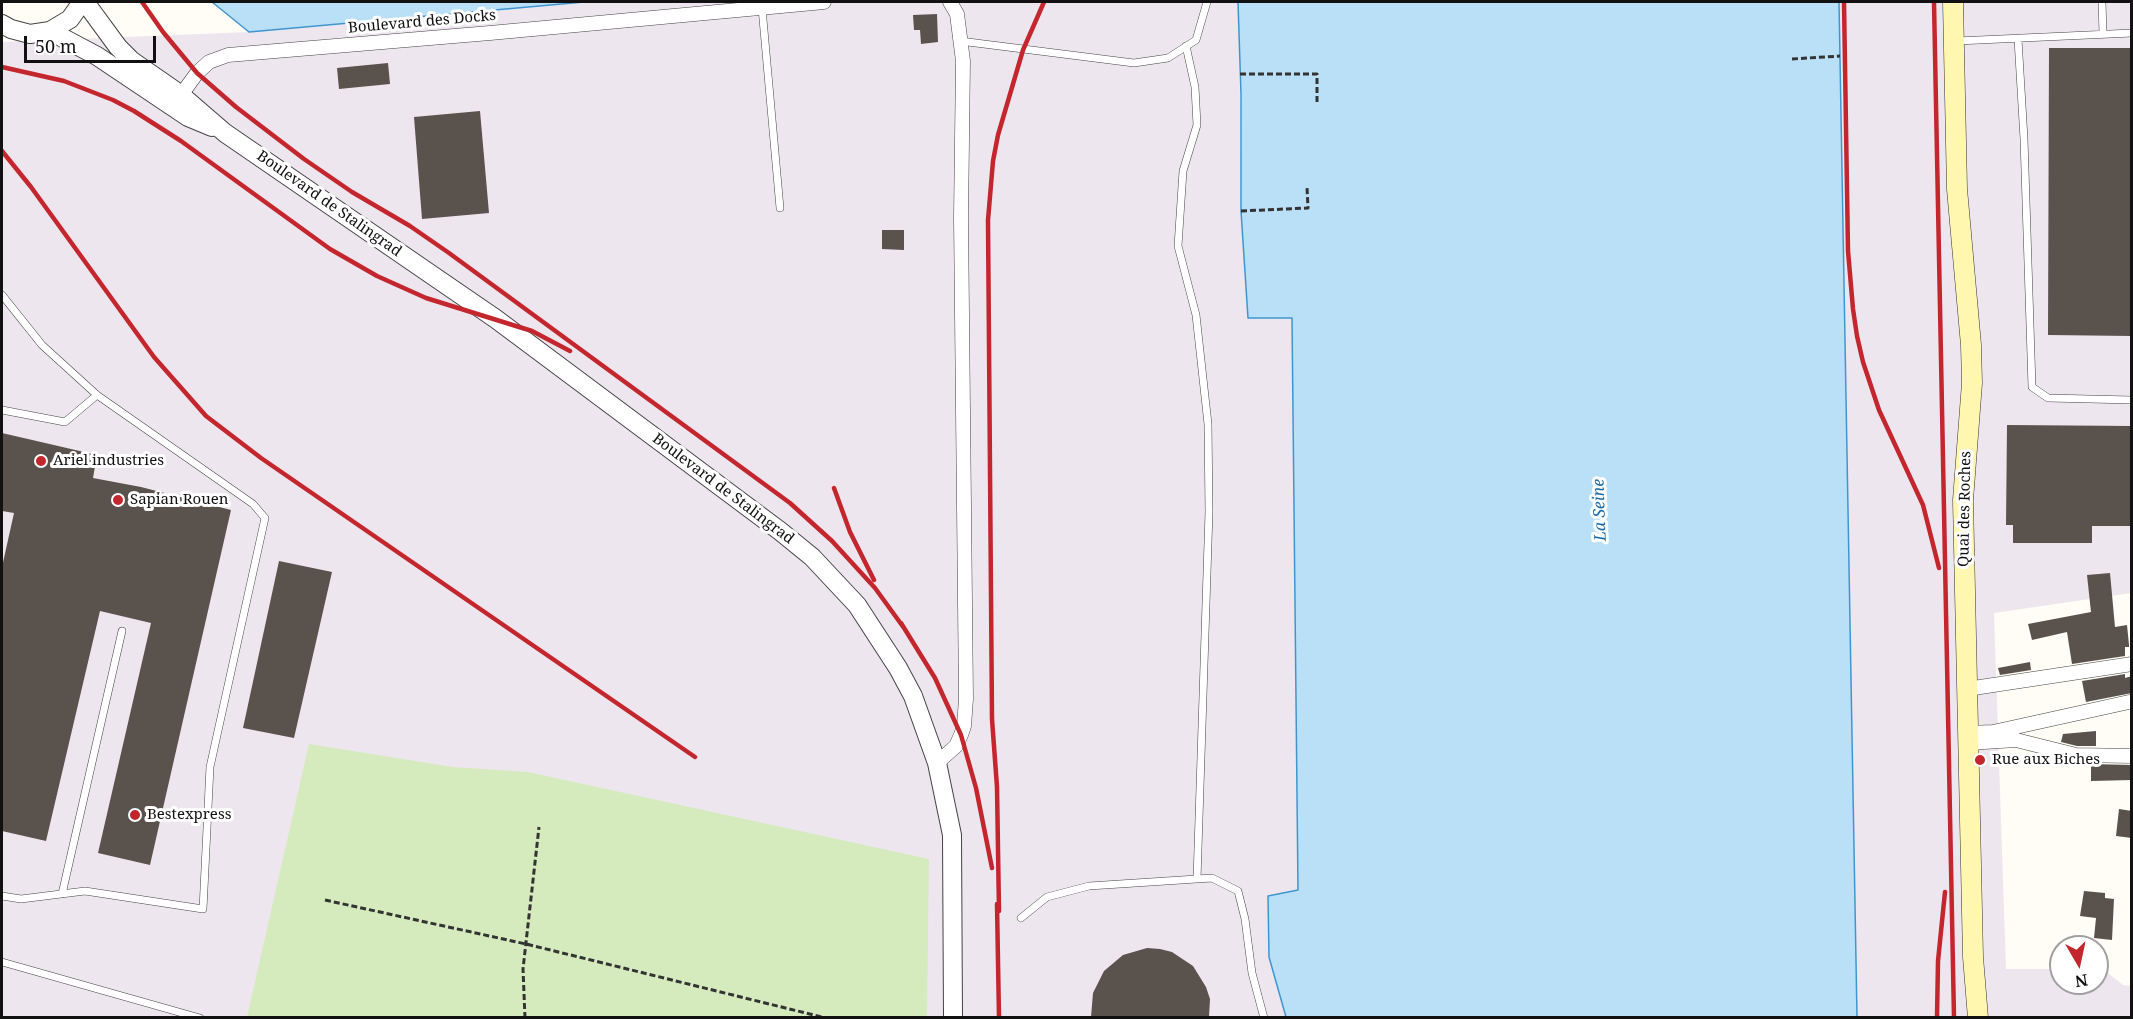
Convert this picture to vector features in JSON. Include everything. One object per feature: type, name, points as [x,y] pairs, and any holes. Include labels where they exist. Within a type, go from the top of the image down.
[{"type":"main road","name":"Quai des Roches","points":[[1953,2],[1958,199],[1971,345],[1972,383],[1963,500],[1973,957],[1978,1017]]},
{"type":"street","points":[[2,24],[30,34],[50,31],[70,19],[83,2]]},
{"type":"street","name":"Boulevard de Stalingrad","points":[[83,2],[118,47],[132,61],[181,95],[225,133],[496,319],[780,531],[812,557],[857,605],[898,668],[925,724],[937,763],[952,835],[953,1017]]},
{"type":"street","name":"Boulevard des Docks","points":[[181,95],[197,73],[210,62],[228,55],[824,2]]},
{"type":"street","points":[[937,763],[956,746],[961,735],[966,699],[961,218],[963,61],[957,14],[950,2]]},
{"type":"street","name":"Boulevard de Stalingrad","points":[[50,31],[98,56],[188,117],[225,133]]},
{"type":"street","points":[[1967,689],[2132,664]]},
{"type":"street","points":[[1968,738],[2129,702]]},
{"type":"street","points":[[1968,738],[2016,740],[2076,755],[2132,756]]},
{"type":"lane","points":[[960,41],[1134,63],[1168,58],[1196,40],[1207,2]]},
{"type":"lane","points":[[2102,2],[2103,34]]},
{"type":"lane","points":[[762,7],[780,208]]},
{"type":"lane","points":[[1954,41],[2132,33]]},
{"type":"lane","points":[[2018,39],[2024,139],[2032,387],[2048,398],[2132,400]]},
{"type":"lane","points":[[1186,46],[1195,87],[1197,125],[1184,171],[1178,246],[1196,315],[1208,435],[1209,512],[1197,879]]},
{"type":"lane","points":[[2,295],[42,345],[98,395],[253,504],[265,518],[210,767],[202,909],[85,891],[21,899],[2,896]]},
{"type":"lane","points":[[2,410],[64,422],[98,395]]},
{"type":"lane","points":[[62,894],[122,631]]},
{"type":"lane","points":[[1021,918],[1047,897],[1089,886],[1212,878],[1238,891],[1245,919],[1252,973],[1264,1017]]},
{"type":"lane","points":[[2,963],[200,1017]]},
{"type":"path","points":[[1792,58],[1840,56]]},
{"type":"path","points":[[1240,74],[1317,74],[1317,102]]},
{"type":"path","points":[[1241,211],[1308,208],[1307,188]]},
{"type":"path","points":[[525,1017],[523,969],[538,827]]},
{"type":"path","points":[[325,900],[526,944],[826,1017]]},
{"type":"shaded area","points":[[586,2],[1239,2],[1241,211],[1248,317],[1292,318],[1298,891],[1268,896],[1269,957],[1286,1017],[2,1017],[2,42],[249,32]]},
{"type":"shaded area","points":[[1770,2],[2131,2],[2131,593],[1994,613],[2006,969],[2049,969],[2049,995],[2109,995],[2109,974],[2123,985],[2131,986],[2131,1017],[1775,1017]]},
{"type":"green space","points":[[309,744],[453,767],[528,772],[929,859],[927,1017],[247,1017]]},
{"type":"water","points":[[212,2],[584,2],[249,32]]},
{"type":"water","name":"La Seine","points":[[1238,2],[1839,2],[1857,1017],[1286,1017],[1269,957],[1268,896],[1298,890],[1292,318],[1248,318],[1241,211]]},
{"type":"building","points":[[937,14],[938,42],[921,44],[920,30],[914,30],[913,15]]},
{"type":"building","points":[[2049,48],[2132,48],[2132,336],[2048,335]]},
{"type":"building","points":[[388,63],[390,84],[339,89],[337,68]]},
{"type":"building","points":[[480,111],[489,213],[422,219],[414,117]]},
{"type":"building","points":[[882,230],[904,230],[904,250],[882,249]]},
{"type":"building","points":[[2007,425],[2132,426],[2132,526],[2092,526],[2092,543],[2013,543],[2013,525],[2006,525]]},
{"type":"building","points":[[2,433],[97,455],[93,478],[141,487],[231,510],[150,865],[98,853],[151,623],[100,611],[46,841],[2,831],[2,567],[14,513],[2,511]]},
{"type":"building","points":[[279,561],[332,572],[294,738],[243,728]]},
{"type":"building","points":[[2110,573],[2115,627],[2127,625],[2129,647],[2125,647],[2125,656],[2072,664],[2067,632],[2032,640],[2028,624],[2091,612],[2087,575]]},
{"type":"building","points":[[2030,662],[2031,670],[2000,675],[1998,668]]},
{"type":"building","points":[[2125,674],[2125,678],[2132,676],[2132,693],[2086,702],[2082,681]]},
{"type":"building","points":[[2096,731],[2096,746],[2077,746],[2061,742],[2063,734]]},
{"type":"building","points":[[2091,764],[2132,765],[2132,780],[2091,781]]},
{"type":"building","points":[[2119,809],[2132,811],[2132,838],[2116,836]]},
{"type":"building","points":[[2084,891],[2105,893],[2105,898],[2114,899],[2112,940],[2109,940],[2109,935],[2094,935],[2096,918],[2080,916]]},
{"type":"building","points":[[1147,948],[1172,952],[1193,966],[1206,987],[1210,999],[1209,1017],[1091,1017],[1093,993],[1104,971],[1123,955]]},
{"type":"railway","points":[[142,2],[197,73],[236,107],[352,192],[410,226],[449,253],[790,503],[832,541],[875,588],[904,628]]},
{"type":"railway","points":[[999,911],[997,787],[992,719],[988,220],[993,161],[998,135],[1023,50],[1044,2]]},
{"type":"railway","points":[[1844,2],[1848,251],[1857,336],[1879,410],[1923,505],[1939,568]]},
{"type":"railway","points":[[1934,2],[1954,1018]]},
{"type":"railway","points":[[2,67],[64,81],[113,100],[181,141],[330,249],[377,276],[426,298],[532,331],[570,351]]},
{"type":"railway","points":[[2,151],[31,187],[154,357],[206,416],[261,458],[695,757]]},
{"type":"railway","points":[[834,488],[850,532],[874,580]]},
{"type":"railway","points":[[901,623],[935,678],[961,735],[976,788],[992,868]]},
{"type":"railway","points":[[1937,1018],[1938,961],[1945,892]]},
{"type":"railway","points":[[997,904],[999,1018]]},
{"type":"place","name":"Ariel industries","points":[[41,461]]},
{"type":"place","name":"Sapian Rouen","points":[[118,500]]},
{"type":"place","name":"Rue aux Biches","points":[[1980,760]]},
{"type":"place","name":"Bestexpress","points":[[135,815]]}]
